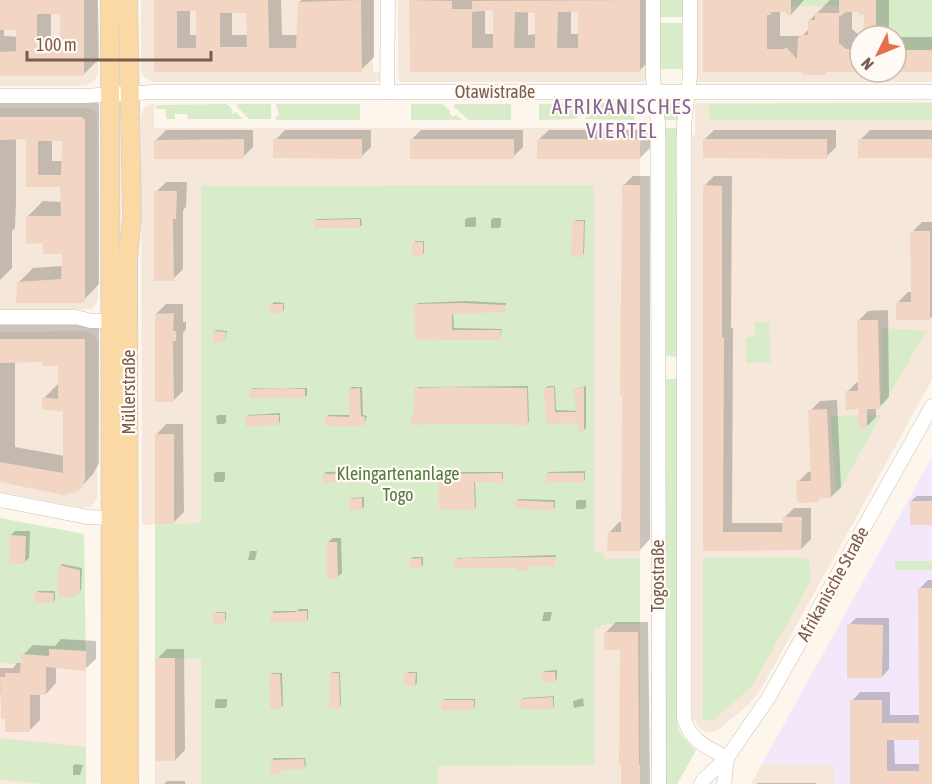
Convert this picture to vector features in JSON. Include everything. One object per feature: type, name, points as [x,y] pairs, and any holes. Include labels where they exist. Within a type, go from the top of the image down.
[{"type":"main road","name":"Müllerstraße","points":[[111,0],[111,784]]},
{"type":"main road","name":"Müllerstraße","points":[[128,0],[132,217],[128,259],[129,784]]},
{"type":"street","points":[[387,92],[388,0]]},
{"type":"street","name":"Togostraße","points":[[653,0],[654,92],[658,124],[659,784]]},
{"type":"street","name":"Togostraße","points":[[690,0],[688,92],[684,124],[684,717],[686,728],[691,735],[727,759]]},
{"type":"street","name":"Otawistraße","points":[[0,96],[154,92],[932,92]]},
{"type":"street","points":[[0,317],[76,316],[91,321],[111,321]]},
{"type":"street","points":[[658,368],[684,369]]},
{"type":"street","name":"Afrikanische Straße","points":[[701,784],[727,759],[789,663],[932,406]]},
{"type":"street","points":[[0,500],[87,517],[111,518]]},
{"type":"street","name":"Afrikanische Straße","points":[[724,784],[727,759]]},
{"type":"shaded area","points":[[0,0],[97,0],[98,73],[94,81],[85,86],[0,86]]},
{"type":"shaded area","points":[[141,0],[373,0],[373,72],[381,73],[381,78],[376,82],[152,82],[145,78],[141,71]]},
{"type":"shaded area","points":[[398,0],[647,0],[647,79],[644,82],[400,82],[398,78]]},
{"type":"shaded area","points":[[695,0],[932,0],[932,82],[908,82],[908,24],[848,24],[848,82],[698,82],[696,80]]},
{"type":"shaded area","points":[[932,102],[932,380],[760,691],[748,705],[717,731],[706,733],[698,727],[695,720],[692,720],[692,135],[695,135],[695,104]]},
{"type":"shaded area","points":[[154,103],[154,128],[640,128],[640,558],[604,559],[594,552],[593,185],[201,186],[201,523],[142,525],[141,116],[144,108]]},
{"type":"shaded area","points":[[0,108],[88,108],[97,114],[98,298],[91,309],[0,311]]},
{"type":"shaded area","points":[[84,331],[94,335],[98,343],[97,499],[90,507],[82,508],[0,492],[0,332]]},
{"type":"shaded area","points":[[932,457],[932,784],[834,784],[834,765],[762,764]]},
{"type":"shaded area","points":[[640,624],[640,784],[438,784],[438,766],[595,765],[594,628],[601,625]]},
{"type":"shaded area","points":[[155,658],[201,658],[201,784],[155,784]]},
{"type":"shaded area","points":[[0,663],[86,671],[86,784],[0,784]]},
{"type":"shaded area","points":[[762,764],[834,765],[834,784],[751,784]]},
{"type":"green space","points":[[658,0],[684,0],[684,17],[658,17]]},
{"type":"green space","points":[[784,0],[844,0],[844,5],[784,7]]},
{"type":"green space","points":[[876,0],[932,0],[932,51],[908,52],[908,24],[875,24]]},
{"type":"green space","points":[[660,23],[682,23],[682,69],[659,69]]},
{"type":"green space","points":[[674,99],[681,104],[681,120],[661,120],[662,102]]},
{"type":"green space","points":[[588,103],[588,108],[575,119],[539,120],[539,104]]},
{"type":"green space","points":[[598,103],[635,103],[634,120],[585,119]]},
{"type":"green space","points":[[932,103],[932,120],[712,120],[709,117],[709,104]]},
{"type":"green space","points":[[227,104],[233,110],[231,112],[233,114],[236,112],[243,119],[188,119],[187,114],[175,114],[175,119],[166,119],[166,109],[156,109],[156,105]]},
{"type":"green space","points":[[238,104],[271,104],[271,119],[249,119],[236,106]]},
{"type":"green space","points":[[276,104],[360,104],[360,120],[276,120],[276,116],[279,115]]},
{"type":"green space","points":[[411,104],[443,104],[453,117],[456,115],[462,120],[411,120]]},
{"type":"green space","points":[[455,104],[511,104],[511,120],[469,120],[454,107]]},
{"type":"green space","points":[[661,128],[681,128],[681,132],[676,134],[677,357],[666,356],[666,132],[661,131]]},
{"type":"green space","name":"Kleingartenanlage Togo","points":[[594,185],[594,551],[603,552],[604,559],[640,558],[640,624],[601,625],[600,629],[594,628],[595,765],[438,766],[438,784],[201,784],[201,659],[155,658],[155,524],[201,523],[201,186]]},
{"type":"green space","points":[[755,322],[769,322],[771,362],[746,363],[746,337],[755,337]]},
{"type":"green space","points":[[882,328],[926,331],[881,409]]},
{"type":"green space","points":[[666,379],[677,379],[677,721],[681,734],[696,750],[677,784],[666,784]]},
{"type":"green space","points":[[881,415],[838,493],[836,493],[832,416]]},
{"type":"green space","points":[[0,518],[84,534],[86,671],[0,663]]},
{"type":"green space","points":[[794,557],[809,560],[811,581],[752,686],[714,720],[706,721],[703,719],[703,558]]},
{"type":"green space","points":[[895,561],[932,561],[932,570],[895,570]]},
{"type":"green space","points":[[0,738],[86,747],[86,784],[46,784],[0,780]]},
{"type":"building","points":[[0,0],[84,0],[84,76],[0,76],[0,52],[16,51],[16,30],[0,30]],"holes":[[[37,14],[60,14],[60,51],[37,52]]]},
{"type":"building","points":[[154,0],[268,0],[269,48],[296,48],[298,2],[361,0],[362,72],[154,72]],"holes":[[[177,11],[196,11],[196,48],[177,48]],[[220,13],[246,13],[247,47],[220,47]]]},
{"type":"building","points":[[409,0],[452,1],[452,9],[472,9],[472,1],[640,0],[640,72],[410,72]],"holes":[[[493,10],[493,48],[472,48],[472,12]],[[515,12],[535,13],[535,48],[514,48]],[[558,12],[578,12],[578,48],[557,48]]]},
{"type":"building","points":[[703,0],[791,0],[791,17],[784,12],[771,12],[771,15],[767,15],[767,49],[786,47],[797,59],[798,38],[800,35],[808,35],[808,20],[815,20],[815,13],[839,13],[839,43],[848,49],[848,72],[804,75],[802,72],[703,72]]},
{"type":"building","points":[[839,0],[876,0],[876,24],[864,24],[864,15],[859,15],[859,12],[846,12],[839,17]]},
{"type":"building","points":[[908,50],[932,50],[932,72],[908,72]]},
{"type":"building","points":[[0,117],[82,117],[85,120],[85,301],[82,303],[16,303],[17,282],[61,279],[62,254],[43,254],[43,243],[26,244],[26,216],[61,216],[60,187],[26,187],[26,139],[0,140]],"holes":[[[38,141],[62,141],[61,175],[38,175]]]},
{"type":"building","points":[[244,139],[244,159],[154,159],[154,140]]},
{"type":"building","points":[[273,139],[362,139],[362,159],[273,158]]},
{"type":"building","points":[[410,139],[514,139],[514,159],[410,159]]},
{"type":"building","points":[[537,139],[640,139],[640,159],[537,159]]},
{"type":"building","points":[[703,139],[827,139],[827,159],[703,158]]},
{"type":"building","points":[[858,139],[932,139],[932,158],[858,158]]},
{"type":"building","points":[[622,185],[640,185],[640,551],[607,551],[608,532],[621,532]]},
{"type":"building","points":[[703,185],[722,186],[723,532],[782,532],[783,517],[802,517],[801,550],[703,551]]},
{"type":"building","points":[[154,191],[177,191],[176,219],[173,219],[174,281],[154,281]]},
{"type":"building","points":[[360,219],[360,228],[314,228],[314,220]]},
{"type":"building","points":[[572,221],[584,221],[583,257],[571,257]]},
{"type":"building","points":[[910,231],[930,231],[930,320],[896,320],[896,302],[911,302]]},
{"type":"building","points":[[412,242],[423,242],[423,256],[412,256]]},
{"type":"building","points":[[270,304],[283,304],[283,313],[270,313]]},
{"type":"building","points":[[414,304],[505,305],[505,312],[452,314],[452,330],[501,330],[500,340],[438,340],[438,338],[415,341]]},
{"type":"building","points":[[174,313],[173,331],[176,331],[176,341],[173,341],[174,402],[155,402],[155,314]]},
{"type":"building","points":[[857,320],[878,320],[880,409],[867,409],[867,429],[859,429],[858,409],[846,410],[845,391],[858,391]]},
{"type":"building","points":[[213,331],[226,332],[225,342],[213,342]]},
{"type":"building","points":[[0,339],[85,339],[85,479],[82,488],[76,492],[63,495],[0,482],[0,462],[63,473],[63,412],[42,409],[42,397],[58,399],[58,366],[42,366],[42,362],[0,363]]},
{"type":"building","points":[[554,387],[555,412],[576,412],[573,389],[584,387],[584,431],[579,432],[578,424],[546,424],[544,388]]},
{"type":"building","points":[[360,388],[361,416],[365,417],[365,426],[325,426],[325,416],[349,417],[349,389]]},
{"type":"building","points":[[414,388],[527,388],[528,425],[411,425],[411,415],[414,415]]},
{"type":"building","points":[[249,389],[305,389],[305,398],[249,398]]},
{"type":"building","points":[[827,409],[831,498],[818,499],[819,502],[797,503],[796,481],[811,481],[808,410]]},
{"type":"building","points":[[279,415],[279,425],[246,427],[245,416]]},
{"type":"building","points":[[155,434],[174,434],[174,524],[155,524]]},
{"type":"building","points":[[363,473],[362,483],[348,483],[348,481],[323,483],[322,474]]},
{"type":"building","points":[[502,473],[502,483],[474,482],[475,510],[439,509],[438,474]]},
{"type":"building","points":[[546,473],[584,473],[584,482],[546,483]]},
{"type":"building","points":[[362,498],[362,510],[349,510],[349,499]]},
{"type":"building","points":[[515,500],[554,502],[553,511],[514,508]]},
{"type":"building","points":[[910,501],[932,501],[932,525],[910,525]]},
{"type":"building","points":[[9,535],[26,536],[25,564],[9,564]]},
{"type":"building","points":[[327,542],[337,542],[338,579],[327,579]]},
{"type":"building","points":[[555,557],[555,566],[528,566],[528,571],[516,571],[516,568],[454,568],[454,559]]},
{"type":"building","points":[[421,558],[422,568],[410,568],[409,559]]},
{"type":"building","points":[[58,565],[80,570],[80,594],[74,594],[74,597],[58,597]]},
{"type":"building","points":[[918,588],[932,588],[932,784],[850,784],[850,700],[882,700],[882,723],[919,723]],"holes":[[[887,740],[919,740],[919,771],[887,771]]]},
{"type":"building","points":[[34,592],[54,593],[53,603],[34,603]]},
{"type":"building","points":[[307,611],[307,622],[271,622],[270,613]]},
{"type":"building","points":[[213,613],[225,613],[225,624],[213,624]]},
{"type":"building","points":[[847,624],[883,625],[882,678],[847,678]]},
{"type":"building","points":[[604,632],[638,632],[640,784],[621,784],[621,765],[619,765],[620,650],[604,650]]},
{"type":"building","points":[[49,649],[86,651],[86,671],[46,667],[46,695],[30,695],[30,732],[5,732],[5,719],[1,719],[0,677],[5,677],[5,673],[20,673],[21,654],[49,656]]},
{"type":"building","points":[[155,658],[175,658],[175,761],[155,761]]},
{"type":"building","points":[[542,672],[555,672],[556,682],[542,682]]},
{"type":"building","points":[[330,673],[339,673],[340,709],[329,709]]},
{"type":"building","points":[[404,673],[416,673],[415,686],[404,686]]},
{"type":"building","points":[[269,674],[280,674],[282,709],[270,709]]},
{"type":"building","points":[[553,697],[553,709],[520,709],[520,699]]},
{"type":"building","points":[[441,700],[474,700],[474,710],[441,710]]},
{"type":"building","points":[[304,759],[305,769],[281,770],[281,774],[270,774],[271,760]]},
{"type":"district","name":"AFRIKANISCHES VIERTEL","points":[[622,119]]}]
